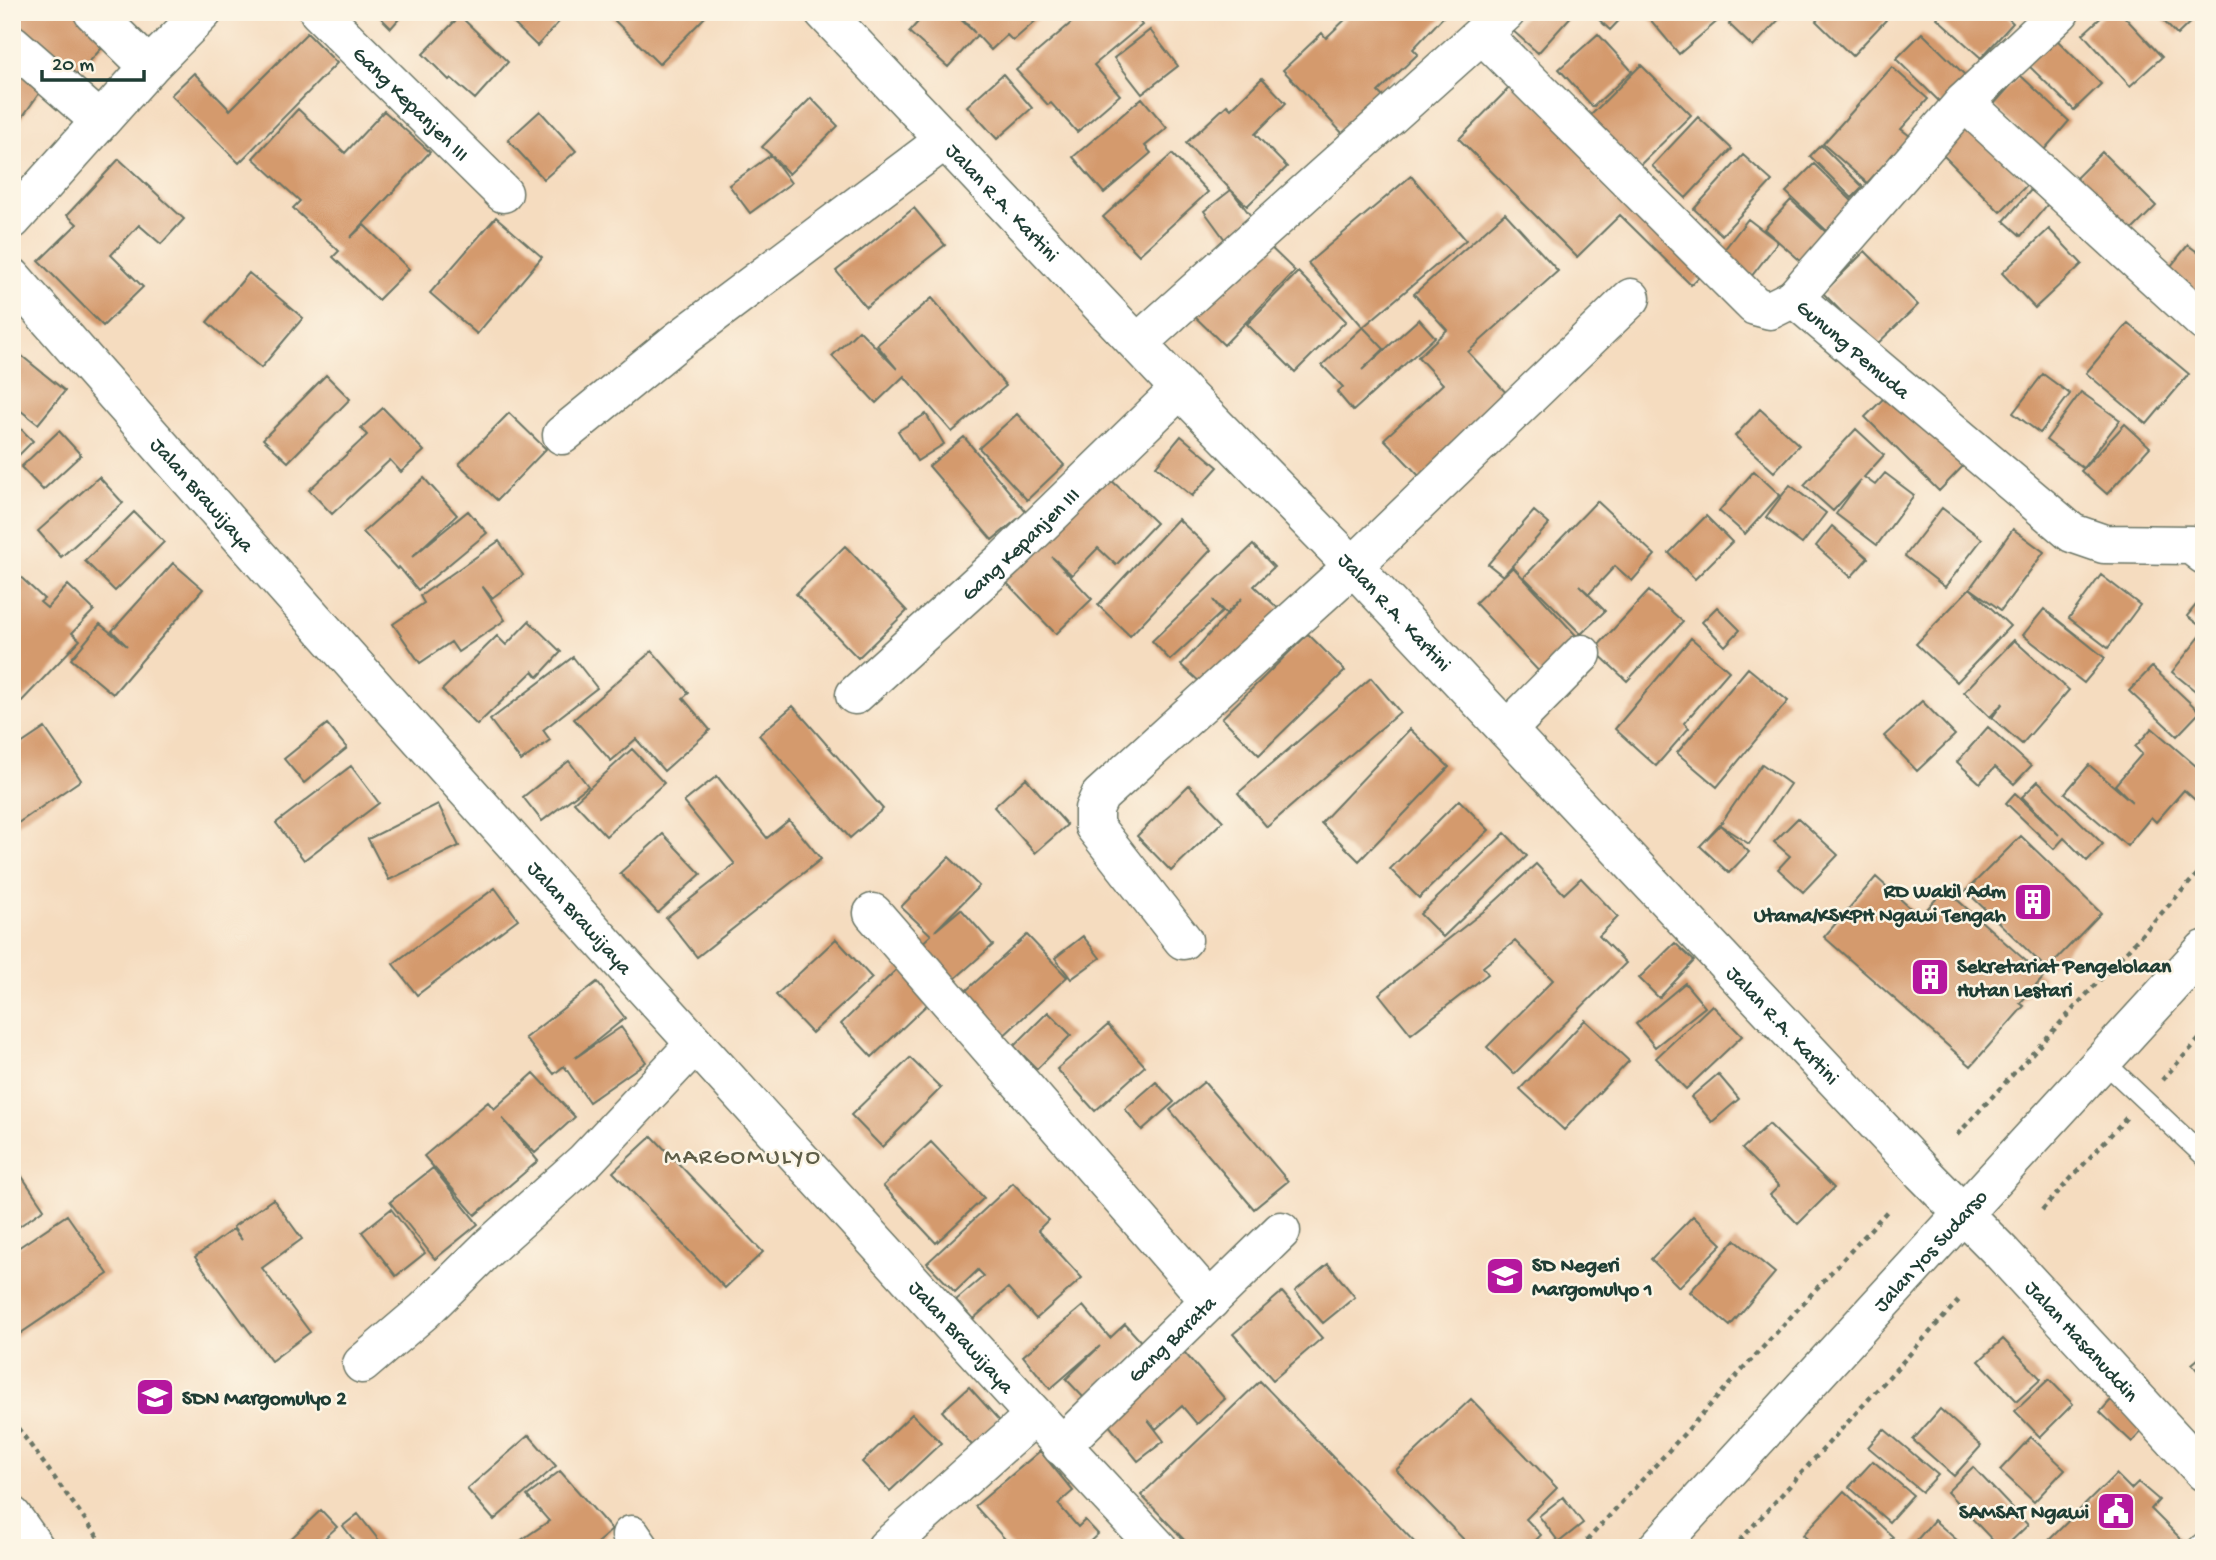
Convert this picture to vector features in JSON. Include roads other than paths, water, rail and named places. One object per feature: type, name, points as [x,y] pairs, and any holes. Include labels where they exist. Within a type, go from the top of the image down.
[{"type":"street","points":[[93,12],[149,67]]},
{"type":"street","points":[[12,220],[149,67],[203,12]]},
{"type":"street","name":"Gang Kepanjen III","points":[[319,12],[503,193]]},
{"type":"street","name":"Jalan R.A. Kartini","points":[[824,12],[1180,389],[1353,566],[1962,1212]]},
{"type":"street","points":[[1794,298],[1964,102],[2060,12]]},
{"type":"street","points":[[1138,343],[1494,23]]},
{"type":"street","name":"Gunung Pemuda","points":[[1494,23],[1755,306],[1770,310],[1794,298],[2072,533],[2104,544],[2200,544]]},
{"type":"street","points":[[12,44],[100,121]]},
{"type":"street","points":[[1964,102],[2204,322]]},
{"type":"street","points":[[562,435],[675,343],[945,140]]},
{"type":"street","name":"Jalan Brawijaya","points":[[12,277],[260,559],[695,1044],[1061,1446],[1158,1548]]},
{"type":"street","points":[[1183,940],[1094,826],[1094,809],[1100,796],[1353,566],[1631,298]]},
{"type":"street","name":"Gang Kepanjen III","points":[[855,695],[1006,558],[1180,389]]},
{"type":"street","points":[[1507,730],[1582,654]]},
{"type":"street","points":[[873,913],[1210,1301]]},
{"type":"street","name":"Jalan Yos Sudarso","points":[[1657,1548],[2204,950]]},
{"type":"street","points":[[362,1364],[424,1311],[489,1247],[584,1162],[695,1044]]},
{"type":"street","name":"Jalan Hasanuddin","points":[[1962,1212],[2204,1472]]},
{"type":"street","name":"Gang Barata","points":[[1061,1446],[1281,1231]]},
{"type":"street","points":[[886,1548],[1034,1416]]},
{"type":"street","points":[[12,1517],[35,1548]]},
{"type":"lane","points":[[2102,1060],[2204,1156]]},
{"type":"lane","points":[[2196,1548],[2204,1541]]},
{"type":"place","name":"RD Wakil Adm Utama/KSKPH Ngawi Tengah","points":[[2033,902]]},
{"type":"place","name":"Sekretariat Pengelolaan Hutan Lestari","points":[[1930,977]]},
{"type":"place","name":"SD Negeri Margomulyo 1","points":[[1505,1276]]},
{"type":"place","name":"SDN Margomulyo 2","points":[[155,1397]]},
{"type":"place","name":"SAMSAT Ngawi","points":[[2116,1511]]},
{"type":"district","name":"MARGOMULYO","points":[[743,1155]]}]
